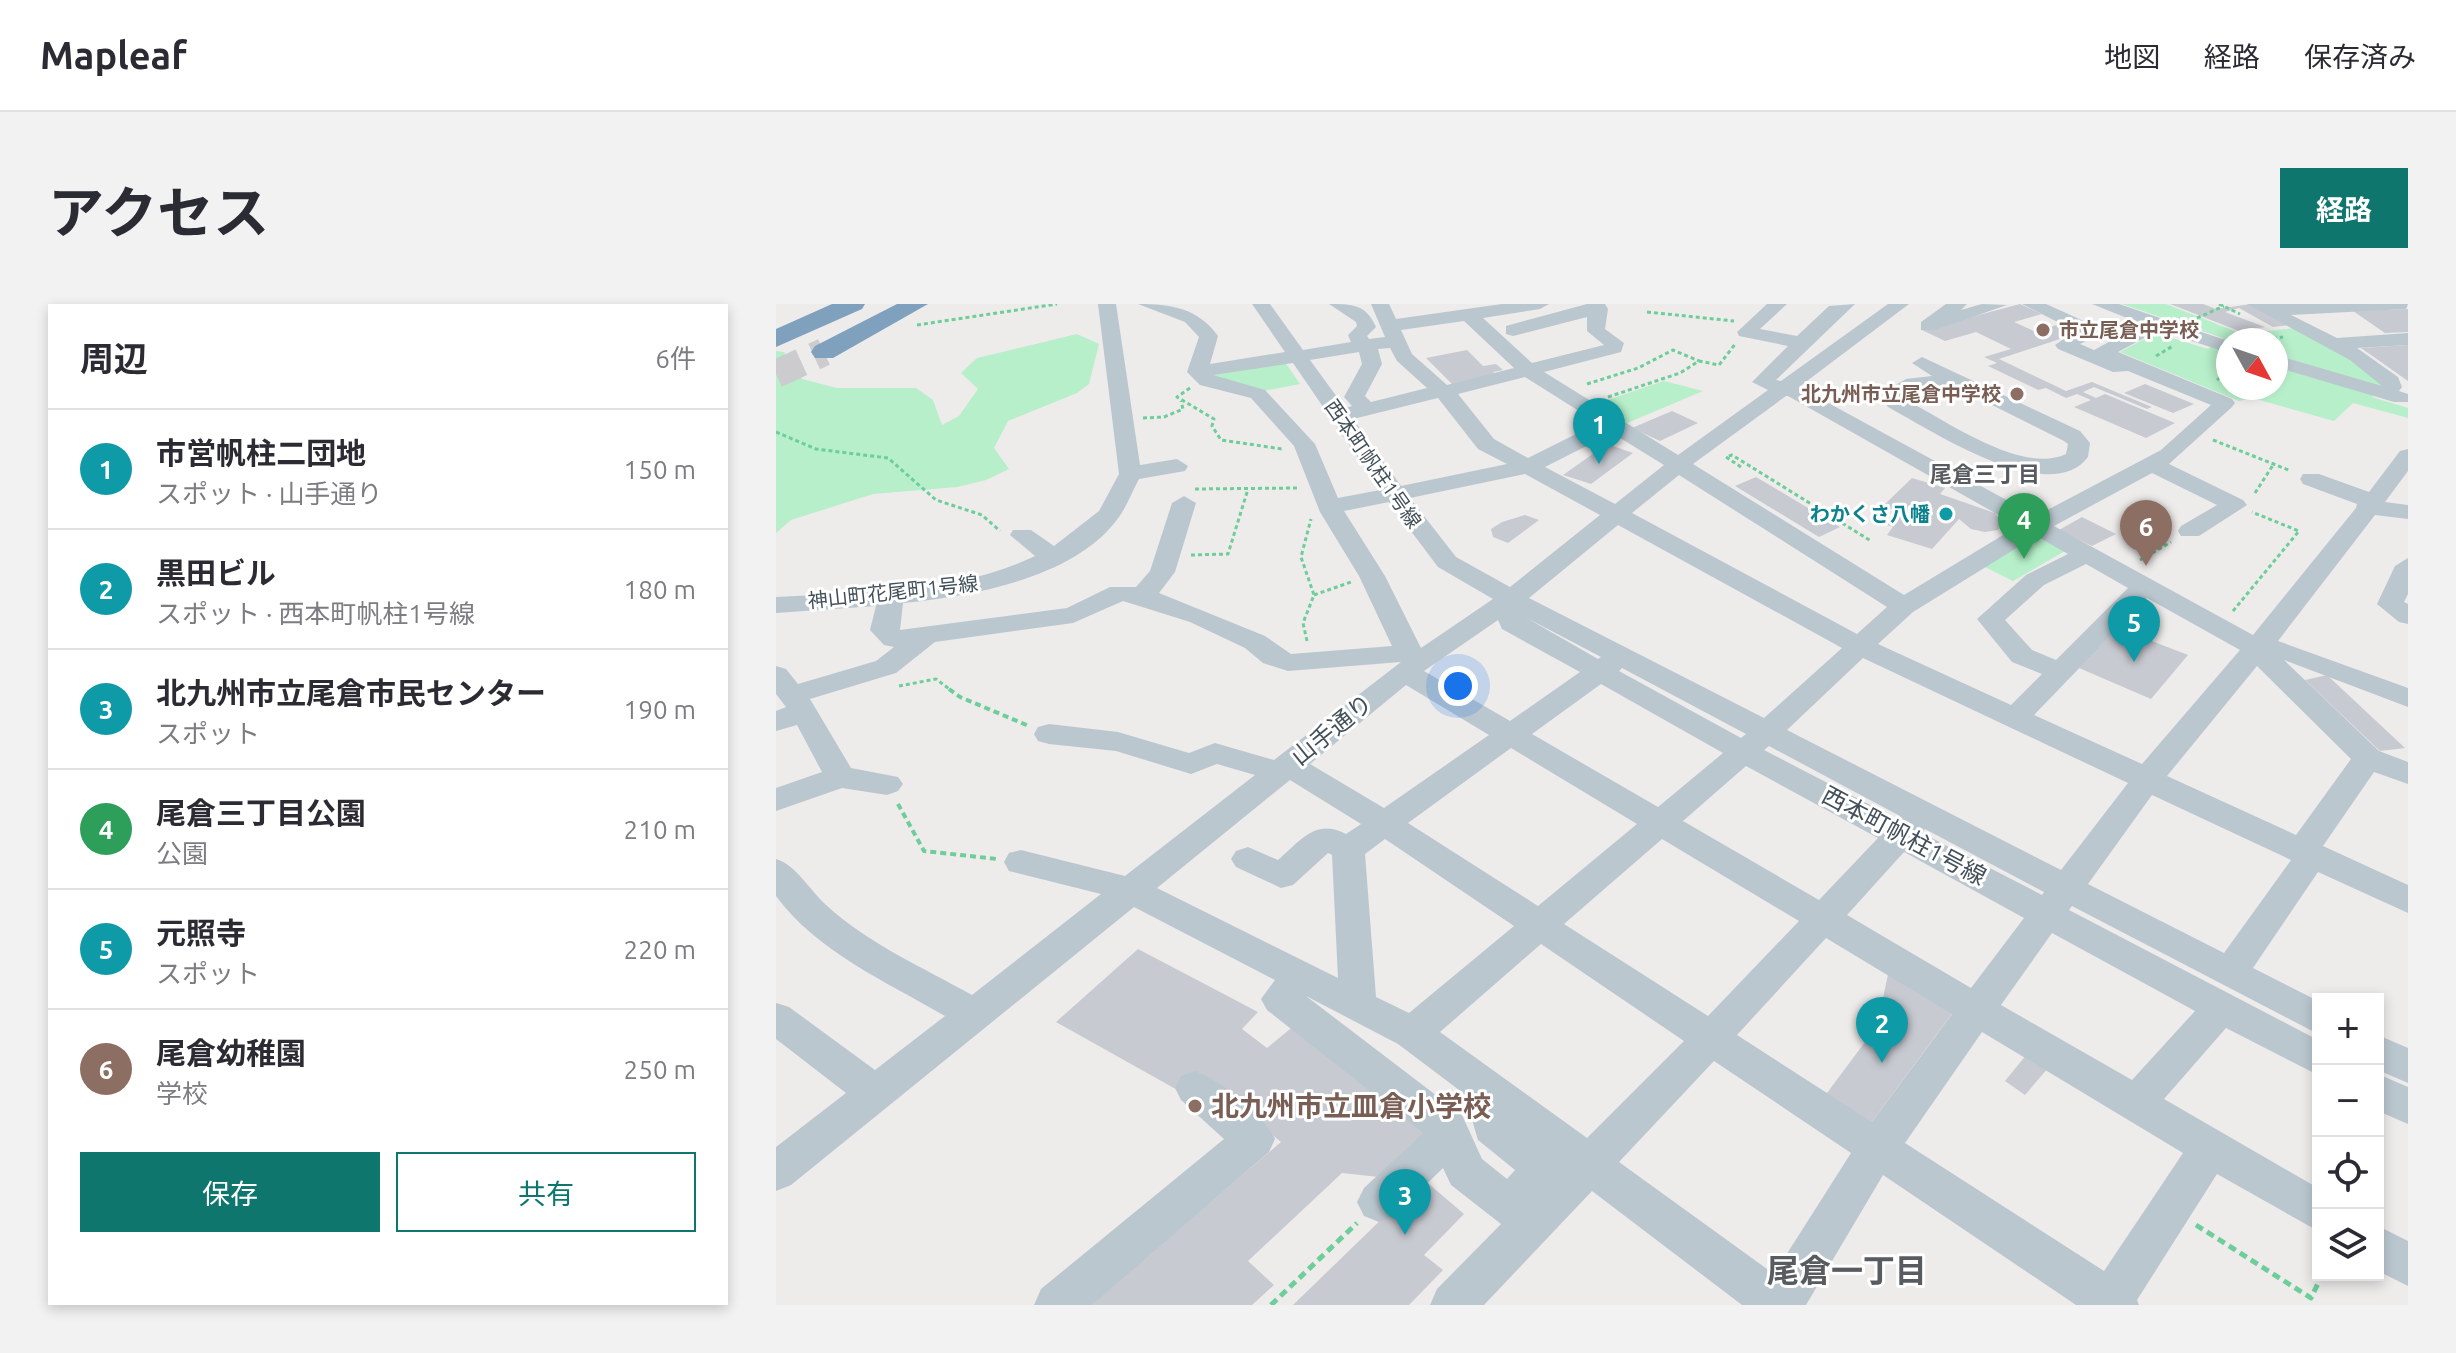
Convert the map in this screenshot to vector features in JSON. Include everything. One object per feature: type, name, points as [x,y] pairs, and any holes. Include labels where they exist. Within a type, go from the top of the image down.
[{"type":"highway","points":[[776,339],[853,304]]},
{"type":"highway","points":[[824,352],[915,315]]},
{"type":"street","points":[[1107,304],[1130,474],[1177,466]]},
{"type":"street","points":[[1147,304],[1192,318],[1209,336],[1202,376]]},
{"type":"street","name":"西本町帆柱1号線","points":[[1261,304],[1393,494],[1447,562],[1511,599],[1512,623],[1612,663],[2273,1015],[2312,1053]]},
{"type":"street","points":[[1338,304],[1360,312],[1367,327],[1357,335],[1372,364],[1354,397],[1367,409]]},
{"type":"street","points":[[1202,376],[1364,346],[1388,324],[1540,304]]},
{"type":"street","points":[[1746,332],[1778,304]]},
{"type":"street","name":"山手通り","points":[[776,1172],[972,1013],[1284,768],[1413,661],[1511,599],[1678,465],[1900,304]]},
{"type":"street","points":[[1958,304],[1928,326],[1998,304]]},
{"type":"street","points":[[2031,304],[2090,331],[2065,345],[2203,403],[2157,448],[2160,460]]},
{"type":"street","points":[[2101,304],[2216,343]]},
{"type":"street","points":[[2262,307],[2406,304]]},
{"type":"street","points":[[1874,322],[1836,306],[1762,382],[1781,388],[2254,647],[2368,758],[2408,774]]},
{"type":"street","points":[[1339,416],[1614,348],[1614,343],[1596,331],[1597,307],[1564,320],[1490,335]]},
{"type":"street","points":[[2262,307],[2333,344],[2391,381],[2392,387],[2386,393]]},
{"type":"street","points":[[1468,314],[1529,371],[1904,606]]},
{"type":"street","points":[[1412,1033],[1755,741],[1904,606],[2035,526],[2160,460],[2225,403],[2102,353],[2157,323]]},
{"type":"street","points":[[1388,324],[1404,357],[1442,391],[1486,444],[1859,646],[2408,900]]},
{"type":"street","points":[[1746,332],[1802,343]]},
{"type":"street","points":[[2333,344],[2408,339]]},
{"type":"street","points":[[1922,363],[2072,436],[2079,443],[2077,457],[2056,467],[2012,463],[1895,403],[1897,392],[1913,384],[1939,382],[1971,387]]},
{"type":"street","points":[[2288,364],[2408,400]]},
{"type":"street","points":[[2112,385],[2137,375]]},
{"type":"street","points":[[1202,376],[1258,394],[1304,444],[1327,502],[1372,576],[1413,661],[1510,734],[1978,1007],[2315,1209]]},
{"type":"street","points":[[1327,502],[1393,494],[1527,467],[1611,425]]},
{"type":"street","points":[[1021,862],[1129,889],[1412,1033],[1779,1305],[1877,1148],[1978,1007],[2148,778],[2254,647],[2318,575],[2408,456]]},
{"type":"street","points":[[2160,460],[2245,499]]},
{"type":"street","name":"神山町花尾町1号線","points":[[776,605],[891,596],[991,581],[1054,558],[1103,521],[1125,491],[1130,474]]},
{"type":"street","points":[[2311,479],[2369,504],[2408,512]]},
{"type":"street","points":[[2190,531],[2245,499]]},
{"type":"street","points":[[1143,596],[1162,572],[1184,503]]},
{"type":"street","points":[[1022,535],[1054,558]]},
{"type":"street","points":[[2060,672],[2022,656],[1990,619],[2035,580],[2086,554]]},
{"type":"street","points":[[2408,566],[2390,604],[2408,616]]},
{"type":"street","points":[[2015,718],[2145,586]]},
{"type":"street","points":[[891,596],[884,630],[894,639],[1073,615],[1119,593],[1143,596],[1199,616],[1255,642],[1281,660],[1312,663],[1413,661]]},
{"type":"street","points":[[776,722],[790,694],[886,667],[928,634]]},
{"type":"street","points":[[2254,647],[2280,649],[2408,698]]},
{"type":"street","points":[[1348,849],[1612,663]]},
{"type":"street","points":[[790,694],[840,777]]},
{"type":"street","points":[[1049,734],[1118,742],[1191,764],[1215,753],[1284,768],[1384,823],[2113,1303],[2211,1147]]},
{"type":"street","points":[[2137,1102],[2226,990],[2307,853],[2368,758]]},
{"type":"street","points":[[776,800],[840,777],[887,784]]},
{"type":"street","points":[[1453,1305],[1710,1039],[1912,823]]},
{"type":"street","points":[[1199,834],[1281,876],[1325,837],[1348,849]]},
{"type":"street","points":[[1348,849],[1358,1005]]},
{"type":"street","points":[[776,871],[789,892],[834,931],[972,1013]]},
{"type":"street","points":[[1302,976],[1280,999],[1448,1128],[1466,1172],[1509,1207],[1538,1175],[1539,1164],[1492,1127],[1490,1113],[1502,1100]]},
{"type":"street","name":"西本町帆柱1号線","points":[[2273,1015],[2312,1018]]},
{"type":"street","points":[[776,1018],[875,1092]]},
{"type":"street","points":[[2384,1054],[2408,1067]]},
{"type":"street","points":[[1057,1305],[1254,1139],[1195,1088]]},
{"type":"street","points":[[2384,1094],[2408,1107]]},
{"type":"street","points":[[1379,1202],[1450,1134]]},
{"type":"street","points":[[2384,1251],[2408,1265]]},
{"type":"path","points":[[915,315],[1057,304]]},
{"type":"path","points":[[2199,317],[2224,306]]},
{"type":"path","points":[[1647,312],[1728,318]]},
{"type":"path","points":[[1559,391],[1638,368],[1673,350],[1719,365],[1746,332]]},
{"type":"path","points":[[2170,363],[2155,356],[2173,346]]},
{"type":"path","points":[[1582,406],[1680,373],[1699,361]]},
{"type":"path","points":[[1202,376],[1177,397],[1206,411],[1214,419],[1212,426],[1221,440],[1276,450],[1304,444]]},
{"type":"path","points":[[1125,420],[1164,417],[1183,409],[1181,401]]},
{"type":"path","points":[[776,432],[816,449],[888,458],[936,500],[982,515]]},
{"type":"path","points":[[2194,432],[2311,479]]},
{"type":"path","points":[[1741,467],[1726,457],[1732,455],[1871,541]]},
{"type":"path","points":[[2245,499],[2273,464]]},
{"type":"path","points":[[1184,503],[1187,489],[1248,489],[1327,502]]},
{"type":"path","points":[[1206,556],[1228,554],[1248,489]]},
{"type":"path","points":[[1314,595],[1301,557],[1312,516],[1327,502]]},
{"type":"path","points":[[2246,599],[2299,531],[2270,520]]},
{"type":"path","points":[[2120,572],[2190,531]]},
{"type":"path","points":[[1312,663],[1313,651],[1303,635],[1304,612],[1314,595],[1372,576]]},
{"type":"path","points":[[886,667],[884,683],[906,687],[936,679],[960,697],[1049,734]]},
{"type":"path","points":[[887,784],[924,851],[1021,862]]},
{"type":"path","points":[[1271,1305],[1379,1202]]},
{"type":"path","points":[[2170,1209],[2311,1298],[2319,1281]]},
{"type":"green space","points":[[2122,304],[2166,304],[2227,328],[2216,328],[2216,336]]},
{"type":"green space","points":[[2295,328],[2350,356],[2384,385],[2372,397],[2408,408],[2408,418],[2353,403],[2334,421],[2259,400],[2288,400],[2288,329]]},
{"type":"green space","points":[[2156,333],[2208,349],[2216,343],[2216,392],[2120,352]]},
{"type":"green space","points":[[1077,334],[1099,344],[1089,384],[1077,393],[1008,421],[994,448],[1009,469],[986,480],[957,487],[873,494],[791,520],[776,533],[776,351],[784,352],[802,379],[837,388],[916,388],[933,400],[942,425],[959,416],[978,389],[961,373],[977,358]]},
{"type":"green space","points":[[1285,362],[1300,384],[1263,391],[1207,374]]},
{"type":"green space","points":[[1664,381],[1703,391],[1620,426],[1590,406]]},
{"type":"green space","points":[[2031,539],[2043,540],[2065,551],[2013,581],[1983,566]]},
{"type":"building","points":[[2020,304],[2042,314],[2014,322],[2036,332],[2062,323],[2081,332],[1999,359],[2066,391],[2092,382],[2152,407],[2147,409],[2094,387],[2083,392],[2096,398],[2105,394],[2175,423],[2146,438],[2074,407],[2091,400],[2077,394],[2066,398],[2046,388],[2038,390],[1988,366],[1997,363],[1984,357],[2011,349],[1976,332],[1945,341],[1922,330]]},
{"type":"building","points":[[2170,304],[2203,304],[2216,309],[2252,304],[2291,325],[2273,327],[2239,308],[2225,312],[2265,327],[2231,328]]},
{"type":"building","points":[[2408,309],[2408,332],[2385,333],[2353,311]]},
{"type":"building","points":[[2408,345],[2408,381],[2361,348]]},
{"type":"building","points":[[1467,350],[1483,366],[1496,364],[1503,370],[1493,372],[1497,375],[1453,385],[1426,358]]},
{"type":"building","points":[[2145,384],[2194,404],[2173,413],[2124,393]]},
{"type":"building","points":[[1672,411],[1698,423],[1660,441],[1632,428]]},
{"type":"building","points":[[1607,444],[1633,453],[1591,484],[1563,475]]},
{"type":"building","points":[[1756,477],[1840,527],[1819,537],[1735,486]]},
{"type":"building","name":"わかくさ八幡","points":[[1912,478],[1945,488],[1940,494],[1995,513],[2004,524],[1998,530],[1985,532],[1971,529],[1959,519],[1932,549],[1887,535],[1893,527],[1884,524],[1897,511],[1883,506]]},
{"type":"building","points":[[1525,515],[1539,520],[1508,543],[1493,537],[1491,529]]},
{"type":"building","points":[[2082,517],[2116,534],[2092,546],[2059,530]]},
{"type":"building","points":[[2118,628],[2188,655],[2151,699],[2079,668]]},
{"type":"building","points":[[2327,675],[2405,748],[2380,751],[2305,680]]},
{"type":"building","points":[[1138,949],[1258,1012],[1242,1029],[1267,1048],[1295,1025],[1435,1133],[1388,1178],[1342,1173],[1248,1261],[1274,1285],[1252,1305],[1090,1305],[1281,1142],[1199,1074],[1181,1092],[1056,1022]]},
{"type":"building","points":[[1889,970],[1956,1008],[1866,1130],[1821,1101],[1877,1026]]},
{"type":"building","points":[[2027,1054],[2049,1067],[2025,1095],[2005,1081]]},
{"type":"building","points":[[1423,1179],[1464,1214],[1424,1255],[1443,1270],[1409,1305],[1293,1305]]},
{"type":"tunnel","points":[[776,374],[824,352]]},
{"type":"place","name":"市立尾倉中学校","points":[[2043,330]]},
{"type":"place","name":"北九州市立尾倉中学校","points":[[2017,394]]},
{"type":"place","name":"市営帆柱二団地","points":[[1599,464]]},
{"type":"place","name":"わかくさ八幡","points":[[1946,514]]},
{"type":"place","name":"尾倉三丁目公園","points":[[2024,559]]},
{"type":"place","name":"尾倉幼稚園","points":[[2146,566]]},
{"type":"place","name":"元照寺","points":[[2134,662]]},
{"type":"place","name":"黒田ビル","points":[[1882,1063]]},
{"type":"place","name":"北九州市立皿倉小学校","points":[[1195,1106]]},
{"type":"place","name":"北九州市立尾倉市民センター","points":[[1405,1235]]},
{"type":"district","name":"尾倉三丁目","points":[[1985,474]]},
{"type":"district","name":"尾倉一丁目","points":[[1847,1271]]}]
